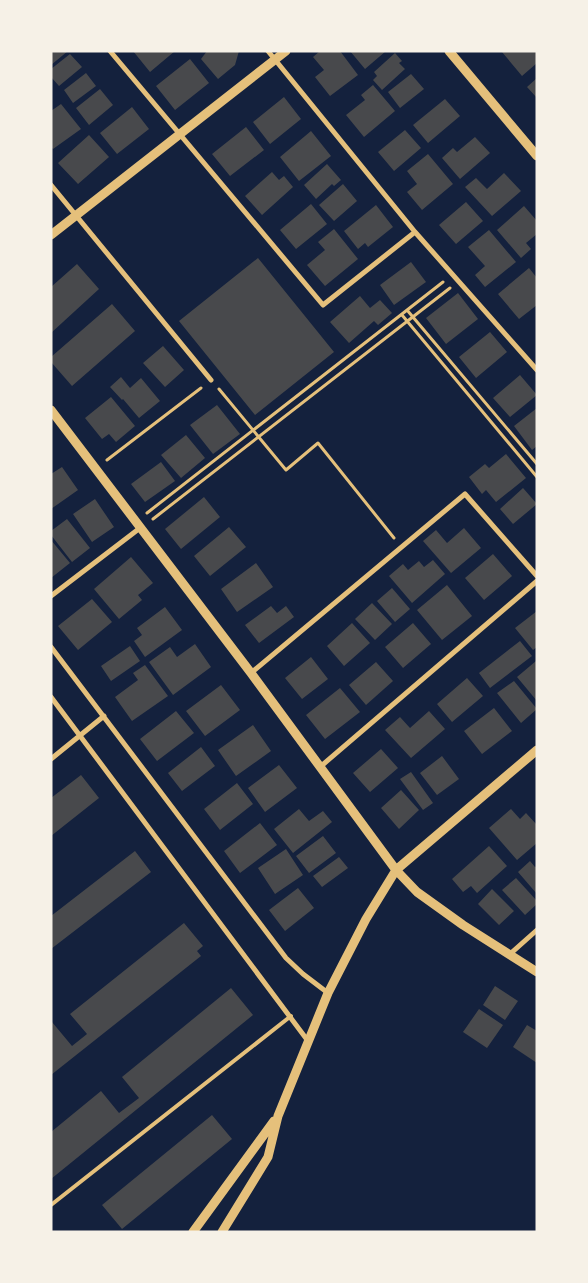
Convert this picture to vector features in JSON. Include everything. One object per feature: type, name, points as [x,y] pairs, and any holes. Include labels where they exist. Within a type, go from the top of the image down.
[{"type":"street","points":[[110,51],[323,305],[415,232]]},
{"type":"street","points":[[268,51],[415,232],[537,370]]},
{"type":"street","points":[[51,235],[286,51]]},
{"type":"street","points":[[449,51],[537,156]]},
{"type":"street","points":[[51,185],[212,380]]},
{"type":"street","points":[[51,410],[251,673],[396,870],[417,892],[537,972]]},
{"type":"street","points":[[251,673],[465,494],[537,576]]},
{"type":"street","points":[[51,596],[140,528]]},
{"type":"street","points":[[320,767],[537,580]]},
{"type":"street","points":[[51,647],[286,958],[328,993]]},
{"type":"street","points":[[51,697],[308,1041]]},
{"type":"street","points":[[51,758],[104,716]]},
{"type":"street","points":[[222,1232],[268,1157],[278,1116],[328,993],[366,919],[396,870],[537,750]]},
{"type":"street","points":[[509,955],[537,930]]},
{"type":"street","points":[[194,1232],[278,1116]]},
{"type":"lane","points":[[51,1205],[291,1016]]},
{"type":"path","points":[[147,513],[445,281],[450,282],[450,288],[152,520]]},
{"type":"path","points":[[407,310],[537,464]]},
{"type":"path","points":[[402,315],[537,477]]},
{"type":"path","points":[[107,461],[212,380],[286,470],[318,443],[401,546]]},
{"type":"building","points":[[51,51],[68,51],[51,65]]},
{"type":"building","points":[[133,51],[175,51],[150,72]]},
{"type":"building","points":[[207,51],[239,51],[235,65],[218,79],[201,59]]},
{"type":"building","points":[[320,51],[340,51],[358,75],[330,96],[315,77],[324,70],[313,57]]},
{"type":"building","points":[[350,51],[386,51],[365,69]]},
{"type":"building","points":[[537,51],[537,63],[522,76],[502,52]]},
{"type":"building","points":[[395,53],[402,61],[399,63],[405,69],[382,90],[373,80],[377,76],[374,72]]},
{"type":"building","points":[[70,54],[82,67],[59,86],[51,77],[51,69]]},
{"type":"building","points":[[190,59],[209,83],[175,110],[156,86]]},
{"type":"building","points":[[86,73],[96,86],[73,103],[64,90]]},
{"type":"building","points":[[411,74],[424,89],[400,108],[388,92]]},
{"type":"building","points":[[537,78],[537,98],[527,87]]},
{"type":"building","points":[[373,85],[395,111],[364,137],[346,115],[365,100],[361,95]]},
{"type":"building","points":[[100,89],[113,105],[89,125],[76,108]]},
{"type":"building","points":[[284,97],[301,119],[270,144],[253,122]]},
{"type":"building","points":[[445,99],[460,116],[428,143],[413,125]]},
{"type":"building","points":[[61,104],[81,129],[53,149],[51,147],[51,111]]},
{"type":"building","points":[[132,107],[149,129],[117,154],[100,133]]},
{"type":"building","points":[[246,127],[264,150],[230,176],[212,154]]},
{"type":"building","points":[[405,130],[421,148],[394,171],[378,152]]},
{"type":"building","points":[[311,131],[331,156],[299,181],[280,157]]},
{"type":"building","points":[[89,135],[109,157],[78,184],[58,163]]},
{"type":"building","points":[[475,137],[490,153],[460,179],[442,158],[453,148],[457,152]]},
{"type":"building","points":[[428,154],[453,184],[422,210],[407,192],[417,184],[407,171]]},
{"type":"building","points":[[327,164],[341,180],[334,186],[332,184],[316,199],[304,185]]},
{"type":"building","points":[[272,172],[279,180],[284,176],[293,187],[262,215],[245,196]]},
{"type":"building","points":[[504,173],[521,191],[492,216],[465,187],[476,178],[487,189]]},
{"type":"building","points":[[343,184],[357,201],[334,221],[319,205]]},
{"type":"building","points":[[466,202],[483,221],[456,244],[439,225]]},
{"type":"building","points":[[311,204],[327,224],[296,249],[280,230]]},
{"type":"building","points":[[376,205],[393,227],[368,247],[365,243],[358,249],[344,231]]},
{"type":"building","points":[[524,206],[537,221],[537,234],[526,243],[531,249],[521,258],[497,230]]},
{"type":"building","points":[[334,229],[358,259],[325,286],[307,265],[325,250],[318,242]]},
{"type":"building","points":[[489,230],[516,262],[485,287],[475,275],[485,266],[468,247]]},
{"type":"building","points":[[258,258],[334,352],[255,415],[179,321]]},
{"type":"building","points":[[411,262],[426,282],[394,305],[380,285]]},
{"type":"building","points":[[77,264],[99,289],[51,333],[51,287]]},
{"type":"building","points":[[529,268],[537,278],[537,305],[519,319],[498,294]]},
{"type":"building","points":[[458,293],[478,319],[446,344],[426,318]]},
{"type":"building","points":[[360,296],[370,308],[380,300],[392,313],[378,325],[374,321],[349,343],[330,322]]},
{"type":"building","points":[[112,304],[135,331],[72,386],[51,362],[51,357]]},
{"type":"building","points":[[490,332],[507,352],[476,378],[459,357]]},
{"type":"building","points":[[163,346],[184,370],[165,387],[143,363]]},
{"type":"building","points":[[520,375],[537,395],[510,417],[493,398]]},
{"type":"building","points":[[121,377],[130,388],[141,378],[160,401],[139,418],[110,387]]},
{"type":"building","points":[[111,397],[135,426],[116,442],[109,434],[102,439],[85,418]]},
{"type":"building","points":[[217,405],[240,434],[213,454],[190,425]]},
{"type":"building","points":[[537,408],[537,446],[532,450],[514,426]]},
{"type":"building","points":[[186,435],[205,458],[181,478],[161,455]]},
{"type":"building","points":[[506,454],[526,478],[496,502],[486,490],[482,494],[469,477],[485,464],[489,468]]},
{"type":"building","points":[[161,462],[175,481],[145,502],[131,484]]},
{"type":"building","points":[[62,467],[78,490],[51,509],[51,474]]},
{"type":"building","points":[[523,488],[537,504],[513,524],[500,509]]},
{"type":"building","points":[[204,497],[220,517],[181,549],[165,529]]},
{"type":"building","points":[[95,499],[114,527],[92,542],[73,514]]},
{"type":"building","points":[[67,519],[90,548],[72,562],[51,535],[51,531]]},
{"type":"building","points":[[229,527],[246,547],[210,576],[194,556]]},
{"type":"building","points":[[464,528],[481,548],[451,573],[423,541],[436,530],[447,543]]},
{"type":"building","points":[[51,540],[70,563],[51,578]]},
{"type":"building","points":[[493,554],[512,576],[484,600],[465,578]]},
{"type":"building","points":[[131,557],[153,583],[138,595],[142,600],[119,619],[94,589]]},
{"type":"building","points":[[433,560],[445,574],[412,603],[389,576],[403,564],[408,570],[419,561],[424,567]]},
{"type":"building","points":[[256,563],[273,587],[237,612],[221,589]]},
{"type":"building","points":[[447,585],[472,616],[442,640],[417,610]]},
{"type":"building","points":[[392,588],[410,609],[395,622],[377,601]]},
{"type":"building","points":[[92,599],[112,622],[78,650],[58,626]]},
{"type":"building","points":[[372,603],[392,624],[375,640],[355,619]]},
{"type":"building","points":[[271,606],[277,613],[286,606],[294,617],[259,643],[245,625]]},
{"type":"building","points":[[165,607],[182,630],[145,657],[134,641],[142,635],[137,628]]},
{"type":"building","points":[[537,611],[537,647],[533,650],[515,628]]},
{"type":"building","points":[[352,623],[370,643],[344,666],[327,646]]},
{"type":"building","points":[[413,623],[431,644],[403,668],[385,647]]},
{"type":"building","points":[[520,641],[532,656],[490,688],[479,673]]},
{"type":"building","points":[[195,644],[211,667],[173,695],[149,662],[170,647],[177,657]]},
{"type":"building","points":[[130,646],[140,661],[111,681],[101,666]]},
{"type":"building","points":[[311,657],[328,679],[302,699],[285,678]]},
{"type":"building","points":[[376,662],[393,681],[366,705],[349,685]]},
{"type":"building","points":[[537,662],[537,701],[517,677]]},
{"type":"building","points":[[145,665],[168,696],[132,721],[115,697],[138,680],[133,673]]},
{"type":"building","points":[[467,678],[483,696],[452,722],[437,704]]},
{"type":"building","points":[[514,681],[537,709],[521,723],[497,693]]},
{"type":"building","points":[[221,685],[240,710],[205,736],[186,711]]},
{"type":"building","points":[[340,688],[360,712],[325,739],[306,715]]},
{"type":"building","points":[[494,708],[512,731],[482,754],[464,731]]},
{"type":"building","points":[[176,711],[194,733],[157,761],[140,739]]},
{"type":"building","points":[[429,711],[445,729],[411,758],[385,730],[400,717],[410,728]]},
{"type":"building","points":[[253,725],[271,751],[236,776],[218,750]]},
{"type":"building","points":[[201,747],[215,766],[182,791],[168,773]]},
{"type":"building","points":[[381,749],[398,768],[370,792],[353,773]]},
{"type":"building","points":[[442,756],[459,779],[437,795],[420,773]]},
{"type":"building","points":[[279,765],[297,788],[265,812],[248,788]]},
{"type":"building","points":[[411,772],[433,803],[423,810],[400,779]]},
{"type":"building","points":[[81,775],[99,798],[51,836],[51,798]]},
{"type":"building","points":[[237,783],[253,804],[220,830],[204,809]]},
{"type":"building","points":[[401,790],[419,810],[399,829],[381,808]]},
{"type":"building","points":[[299,809],[309,821],[323,811],[332,822],[293,853],[274,829]]},
{"type":"building","points":[[511,809],[520,819],[526,813],[537,825],[537,843],[517,860],[489,828]]},
{"type":"building","points":[[260,823],[277,845],[240,873],[224,851]]},
{"type":"building","points":[[323,836],[336,853],[309,873],[296,856]]},
{"type":"building","points":[[489,846],[507,866],[477,893],[471,886],[463,892],[452,879]]},
{"type":"building","points":[[286,849],[303,875],[275,894],[258,868]]},
{"type":"building","points":[[135,851],[151,872],[51,949],[51,916]]},
{"type":"building","points":[[339,857],[348,868],[322,887],[313,876]]},
{"type":"building","points":[[530,861],[535,867],[537,866],[537,894],[518,872]]},
{"type":"building","points":[[516,878],[537,901],[537,904],[525,915],[502,890]]},
{"type":"building","points":[[298,888],[314,908],[285,931],[269,910]]},
{"type":"building","points":[[492,889],[514,911],[499,925],[478,904]]},
{"type":"building","points":[[184,923],[203,946],[197,951],[201,956],[51,1075],[51,1023],[72,1046],[87,1034],[70,1014]]},
{"type":"building","points":[[495,986],[518,1001],[505,1020],[483,1005]]},
{"type":"building","points":[[231,988],[253,1015],[51,1179],[51,1132],[101,1091],[119,1113],[139,1098],[122,1077]]},
{"type":"building","points":[[479,1009],[503,1025],[487,1048],[463,1032]]},
{"type":"building","points":[[527,1025],[537,1031],[537,1063],[513,1047]]},
{"type":"building","points":[[212,1115],[232,1139],[122,1229],[102,1205]]}]
